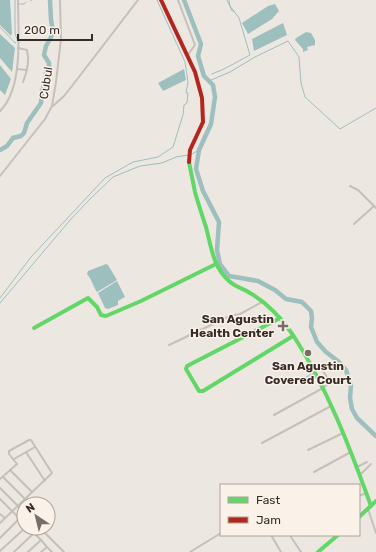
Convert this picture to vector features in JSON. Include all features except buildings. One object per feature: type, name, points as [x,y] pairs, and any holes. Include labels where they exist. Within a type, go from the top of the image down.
[{"type":"street","points":[[0,111],[6,106],[13,91],[17,69],[18,0]]},
{"type":"street","name":"Cubul","points":[[0,176],[45,119],[52,106],[61,39],[60,0]]},
{"type":"street","points":[[52,106],[64,96],[138,0]]},
{"type":"street","points":[[161,0],[195,72],[202,98],[203,122],[190,150],[189,161],[195,192],[206,228],[209,245],[216,264],[227,280],[234,286],[249,292],[280,318],[293,336],[323,388],[357,466],[370,507],[376,533]]},
{"type":"street","points":[[178,0],[194,45],[187,57]]},
{"type":"street","points":[[18,48],[27,50],[27,70],[23,82]]},
{"type":"street","points":[[17,69],[27,70]]},
{"type":"street","points":[[350,186],[358,190],[375,207],[354,224]]},
{"type":"street","points":[[34,328],[88,298],[97,307],[101,315],[106,316],[141,301],[216,264]]},
{"type":"street","points":[[169,345],[230,316],[240,314],[262,302]]},
{"type":"street","points":[[280,318],[187,366],[186,369],[199,391],[203,391],[293,336]]},
{"type":"street","points":[[274,414],[323,388],[330,382],[320,366]]},
{"type":"street","points":[[308,377],[315,373]]},
{"type":"street","points":[[262,443],[331,406]]},
{"type":"street","points":[[308,450],[343,433]]},
{"type":"street","points":[[0,479],[17,464],[9,452],[31,440],[52,472],[45,481],[28,496]]},
{"type":"street","points":[[14,460],[35,447]]},
{"type":"street","points":[[26,452],[45,481]]},
{"type":"street","points":[[314,472],[351,452]]},
{"type":"street","points":[[357,466],[367,462]]},
{"type":"street","points":[[359,474],[371,464]]},
{"type":"street","points":[[10,470],[32,492]]},
{"type":"street","points":[[3,477],[22,496]]},
{"type":"street","points":[[0,488],[16,504]]},
{"type":"street","points":[[360,496],[366,493]]},
{"type":"street","points":[[0,499],[16,516]]},
{"type":"street","points":[[360,516],[376,501]]},
{"type":"street","points":[[0,523],[16,508]]},
{"type":"street","points":[[0,514],[5,518]]},
{"type":"street","points":[[0,538],[16,523]]},
{"type":"street","points":[[190,552],[220,534]]},
{"type":"street","points":[[1,551],[17,536]]},
{"type":"street","points":[[14,552],[31,536]]},
{"type":"street","points":[[37,536],[52,552]]},
{"type":"street","points":[[48,536],[64,552]]},
{"type":"street","points":[[272,536],[281,552]]},
{"type":"street","points":[[318,552],[337,536]]},
{"type":"street","points":[[291,537],[301,552]]},
{"type":"street","points":[[28,552],[41,540]]},
{"type":"street","points":[[41,552],[47,547]]},
{"type":"water","points":[[0,0],[10,0],[11,36],[0,25]]},
{"type":"water","points":[[275,4],[279,11],[272,19],[248,34],[242,23],[268,6]]},
{"type":"water","points":[[283,23],[287,35],[254,51],[252,39]]},
{"type":"water","points":[[306,32],[311,33],[315,40],[315,45],[307,47],[308,50],[303,52],[303,49],[295,40]]},
{"type":"water","points":[[0,34],[15,48],[12,72],[0,58]]},
{"type":"water","points":[[0,65],[11,79],[5,95],[0,90]]},
{"type":"water","points":[[184,69],[186,80],[163,91],[158,83]]},
{"type":"water","points":[[106,264],[117,280],[97,292],[87,274],[88,271]]},
{"type":"water","points":[[117,281],[125,297],[118,301],[118,305],[108,309],[105,308],[98,293]]},
{"type":"waterway","points":[[15,0],[15,33],[17,39]]},
{"type":"waterway","points":[[0,150],[7,146],[13,138],[21,136],[24,133],[27,123],[41,103],[42,91],[46,81],[46,72],[49,68],[49,63],[44,55],[46,46],[53,31],[50,0]]},
{"type":"waterway","points":[[0,298],[31,257],[105,178],[133,162],[158,157],[173,147],[183,115],[184,105],[187,103],[188,93],[186,93],[188,82],[185,62],[157,0]]},
{"type":"waterway","points":[[184,0],[201,44],[198,56],[204,76],[213,85],[215,97],[211,124],[199,150],[196,169],[203,191],[219,222],[217,250],[220,264],[229,276],[258,281],[275,290],[286,299],[302,302],[311,311],[311,327],[317,342],[346,370],[351,385],[350,398],[352,409],[357,418],[376,436]]},
{"type":"waterway","points":[[227,0],[232,11],[234,11]]},
{"type":"waterway","points":[[212,74],[250,55],[239,18],[230,6],[229,0]]},
{"type":"waterway","points":[[19,4],[24,4],[26,2]]},
{"type":"waterway","points":[[0,27],[15,43],[16,42]]},
{"type":"waterway","points":[[209,81],[230,72],[255,57],[288,41],[299,57],[301,83],[305,97],[340,129],[376,108]]},
{"type":"waterway","points":[[192,154],[199,150]]},
{"type":"waterway","points":[[0,303],[71,219],[113,177],[140,166],[162,163],[176,157],[188,155]]},
{"type":"traffic: fast","points":[[189,162],[196,196],[213,256],[219,269],[231,283],[247,291],[268,306],[293,335],[317,376],[337,418],[371,506]]},
{"type":"traffic: fast","points":[[34,328],[88,298],[97,307],[101,315],[106,316],[141,301],[216,264]]},
{"type":"traffic: fast","points":[[280,318],[187,366],[186,369],[199,391],[203,391],[293,336]]},
{"type":"traffic: fast","points":[[360,516],[376,501]]},
{"type":"traffic: fast","points":[[318,552],[337,536]]},
{"type":"traffic: jam","points":[[161,0],[195,72],[202,98],[203,122],[190,150],[189,162]]},
{"type":"place","name":"San Agustin Health Center","points":[[283,326]]},
{"type":"place","name":"San Agustin Covered Court","points":[[308,353]]}]
